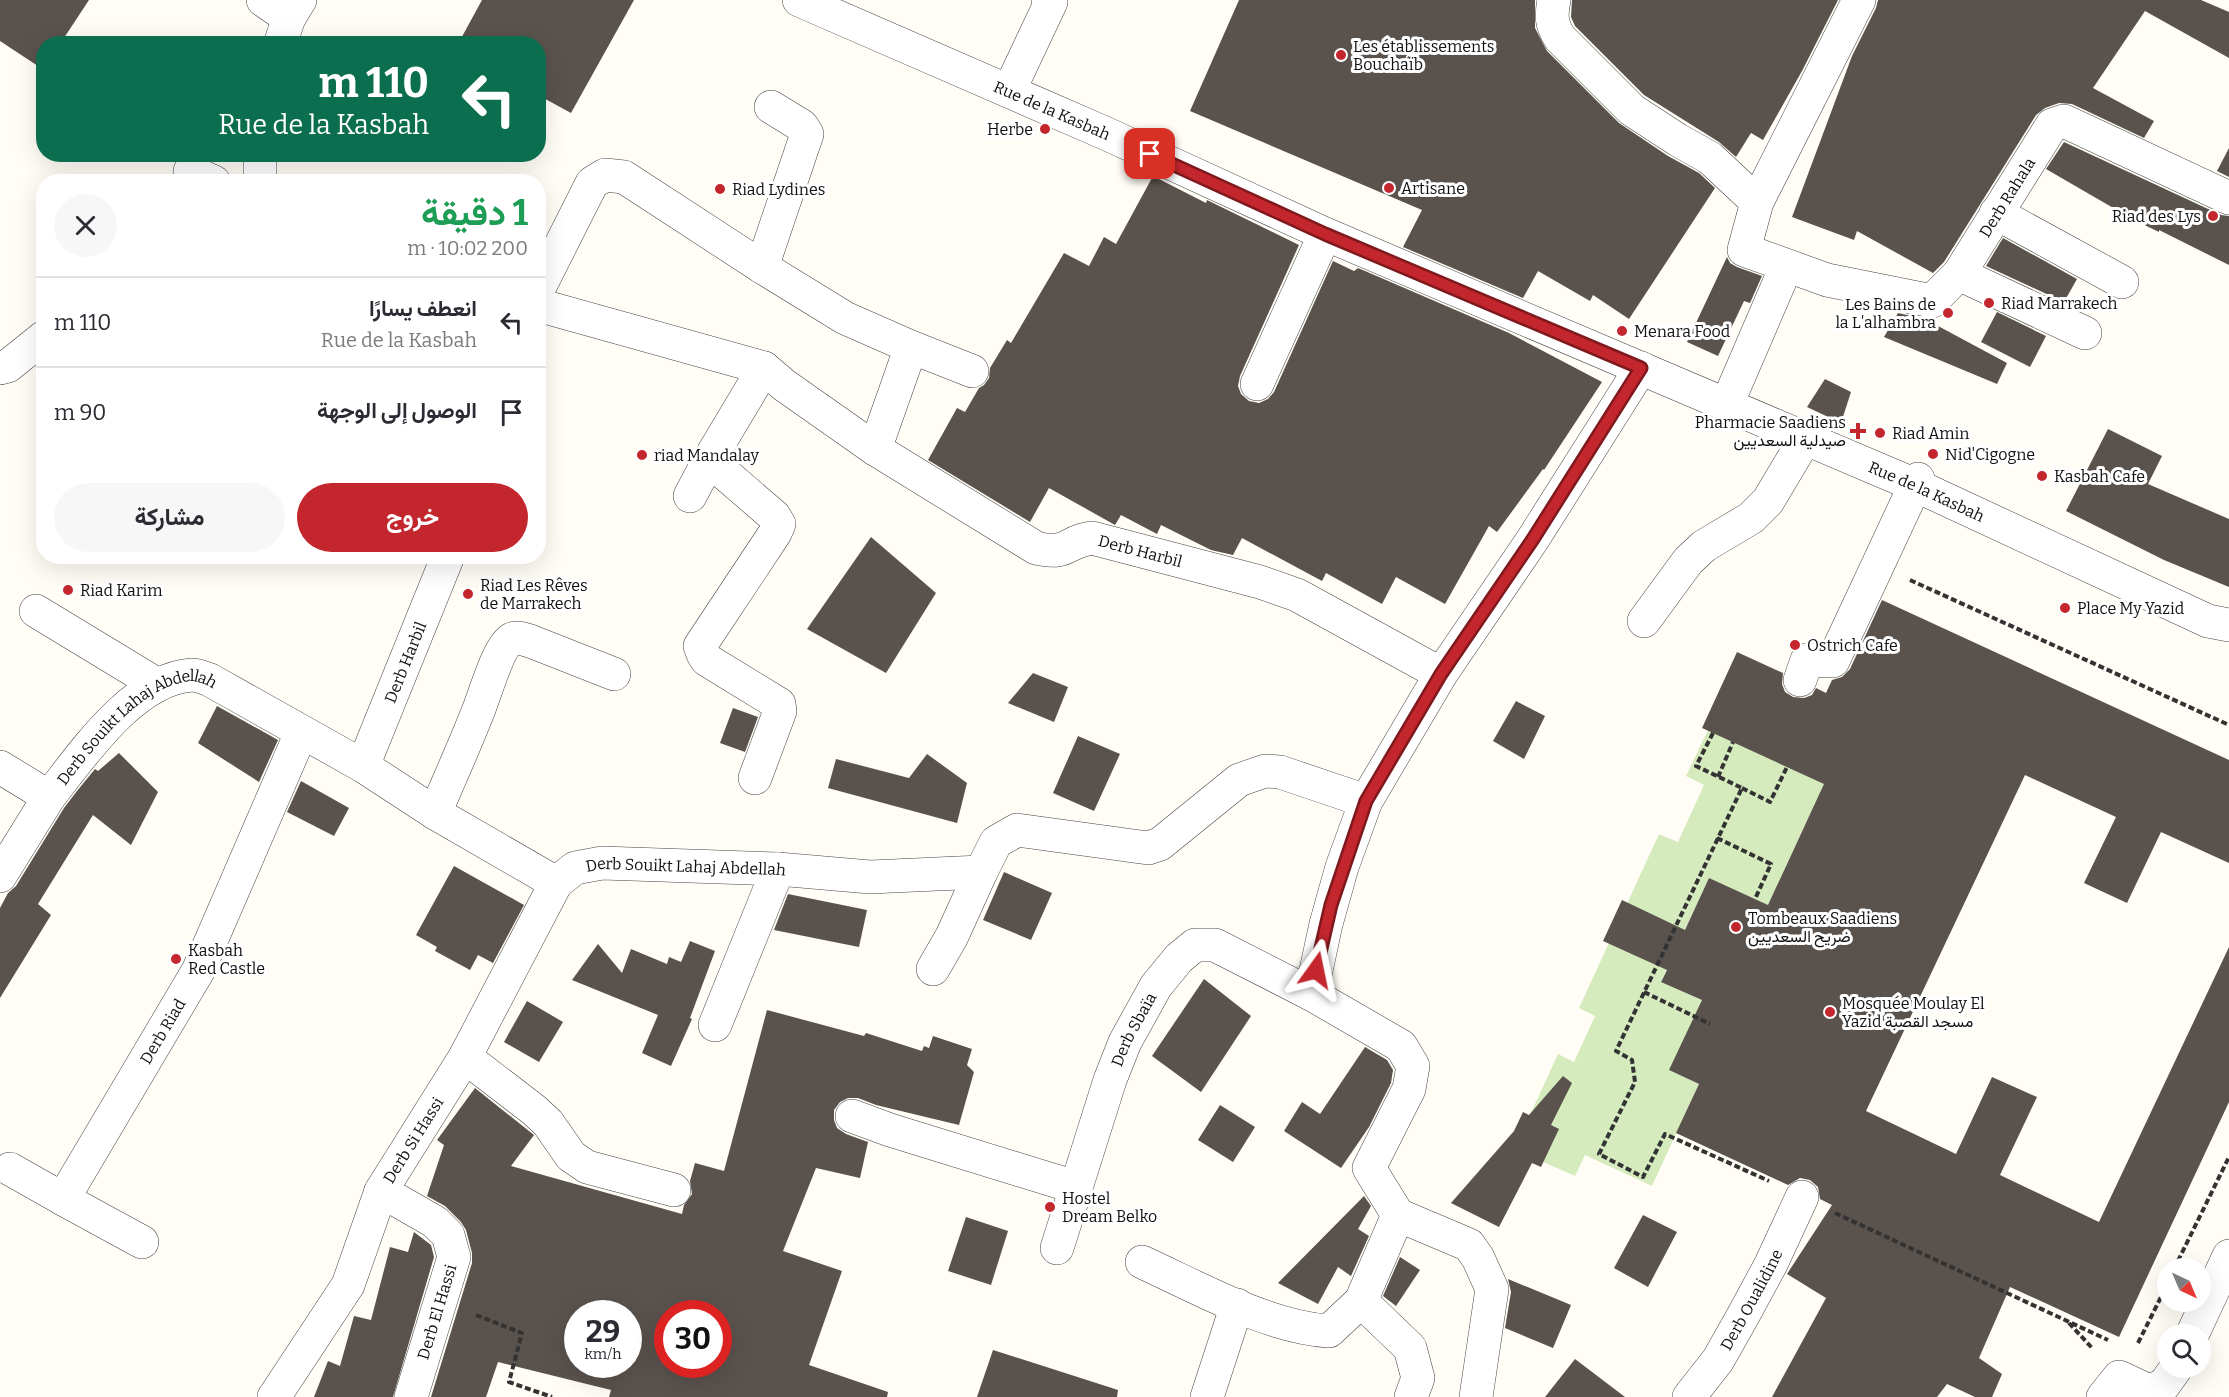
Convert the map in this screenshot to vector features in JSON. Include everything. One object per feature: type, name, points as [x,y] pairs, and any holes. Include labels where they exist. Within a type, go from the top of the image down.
[{"type":"street","name":"Rue de la Kasbah","points":[[799,0],[1008,91],[1325,234],[1805,439],[1917,482],[2208,621],[2229,625]]},
{"type":"street","points":[[1008,91],[1051,2],[1048,0]]},
{"type":"street","points":[[1554,0],[1551,15],[1553,27],[1560,38],[1632,110],[1710,158],[1757,201]]},
{"type":"street","name":"Derb Rahala","points":[[1859,0],[1757,201],[1744,250],[1827,280],[1932,301],[1959,274],[2052,125],[2064,121],[2229,198]]},
{"type":"street","points":[[762,267],[807,134],[802,126],[771,108]]},
{"type":"street","points":[[546,274],[592,183],[605,175],[624,177],[844,318],[972,371]]},
{"type":"street","points":[[1996,213],[2122,282]]},
{"type":"street","points":[[1257,384],[1325,234]]},
{"type":"street","points":[[1727,404],[1786,267]]},
{"type":"street","points":[[1959,274],[2085,333]]},
{"type":"street","points":[[546,307],[764,368],[690,496]]},
{"type":"street","points":[[0,368],[8,366],[36,343]]},
{"type":"street","points":[[875,449],[911,347]]},
{"type":"street","name":"Derb Harbil","points":[[764,368],[783,386],[875,449],[1036,548],[1053,552],[1064,549],[1080,539],[1092,538],[1260,582],[1297,595],[1441,674]]},
{"type":"street","points":[[1311,994],[1326,924],[1342,867],[1366,801],[1441,674],[1533,539],[1641,368]]},
{"type":"street","points":[[1644,621],[1704,546],[1751,518],[1768,501],[1805,439]]},
{"type":"street","points":[[709,460],[774,516],[779,524],[700,646],[707,660],[779,704],[780,711],[755,778]]},
{"type":"street","points":[[1800,680],[1807,660],[1833,661],[1917,482]]},
{"type":"street","name":"Derb Harbil","points":[[363,766],[445,564]]},
{"type":"street","points":[[36,611],[158,685]]},
{"type":"street","points":[[435,813],[478,712],[491,675],[505,646],[512,639],[530,641],[614,675]]},
{"type":"street","name":"Derb Souikt Lahaj Abdellah","points":[[0,767],[49,796],[105,725],[158,685],[194,674],[210,680],[363,766],[435,813],[556,883],[575,868],[602,863],[778,869],[870,877],[981,872]]},
{"type":"street","name":"Derb Riad","points":[[63,1198],[198,971],[301,733]]},
{"type":"street","points":[[933,969],[952,936],[996,842],[1017,830],[1148,848],[1160,844],[1239,780],[1265,771],[1280,772],[1366,801]]},
{"type":"street","points":[[0,876],[49,796]]},
{"type":"street","points":[[715,1025],[778,869]]},
{"type":"street","name":"Derb Si Hassi","points":[[274,1397],[348,1285],[381,1191],[465,1057],[556,883]]},
{"type":"street","name":"Derb Sbaïa","points":[[1057,1248],[1110,1080],[1125,1042],[1156,986],[1179,958],[1195,945],[1215,945],[1311,994],[1401,1046],[1413,1066],[1409,1089],[1369,1168],[1398,1215]]},
{"type":"street","points":[[465,1057],[534,1110],[548,1123],[571,1156],[587,1167],[674,1190]]},
{"type":"street","points":[[852,1116],[890,1130],[1075,1187]]},
{"type":"street","points":[[10,1169],[142,1242]]},
{"type":"street","name":"Derb El Hassi","points":[[381,1191],[435,1221],[448,1235],[454,1257],[411,1397]]},
{"type":"street","name":"Derb Oualidine","points":[[1689,1397],[1718,1360],[1771,1264],[1802,1197]]},
{"type":"street","points":[[1142,1262],[1278,1322],[1304,1330],[1329,1331],[1360,1301],[1398,1215],[1469,1245],[1478,1258],[1492,1289],[1476,1397]]},
{"type":"street","points":[[2197,1324],[2229,1256]]},
{"type":"street","points":[[1360,1301],[1410,1348],[1418,1378],[1411,1397]]},
{"type":"street","points":[[1208,1397],[1237,1305]]},
{"type":"street","points":[[2103,1397],[2119,1377],[2149,1391],[2164,1385],[2169,1378]]},
{"type":"path","points":[[1879,566],[2229,725]]},
{"type":"path","points":[[1713,733],[1696,766],[1770,802],[1787,767]]},
{"type":"path","points":[[1718,777],[1733,742]]},
{"type":"path","points":[[1742,788],[1616,1051],[1632,1060],[1635,1082],[1599,1154],[1643,1177],[1665,1134],[2115,1343]]},
{"type":"path","points":[[1717,838],[1771,864],[1755,899]]},
{"type":"path","points":[[1644,992],[1710,1024]]},
{"type":"path","points":[[2179,1258],[2229,1157]]},
{"type":"path","points":[[441,1302],[522,1333],[509,1382],[552,1397]]},
{"type":"path","points":[[2133,1352],[2157,1305]]},
{"type":"green space","points":[[1708,730],[1836,789],[1806,823],[1784,870],[1779,910],[1709,879],[1661,981],[1731,1014],[1669,1070],[1699,1084],[1652,1186],[1585,1155],[1575,1176],[1543,1162],[1530,1115],[1558,1054],[1574,1062],[1595,1016],[1579,1008],[1659,834],[1678,842],[1704,785],[1686,776]]},
{"type":"building","points":[[0,0],[89,0],[65,36],[36,36],[36,65],[0,41]]},
{"type":"building","points":[[482,0],[634,0],[571,113],[546,99],[546,36],[462,36]]},
{"type":"building","points":[[1239,0],[1535,0],[1535,28],[1547,51],[1619,123],[1668,156],[1699,173],[1715,188],[1629,319],[1593,295],[1590,301],[1538,271],[1523,298],[1403,247],[1422,210],[1190,111]]},
{"type":"building","points":[[1572,0],[1838,0],[1763,140],[1751,133],[1736,157],[1719,142],[1644,95],[1575,26],[1571,17]]},
{"type":"building","points":[[1878,0],[2201,0],[2229,12],[2229,58],[2145,11],[2093,88],[2154,121],[2144,138],[2072,104],[2059,103],[2045,108],[2036,115],[1944,262],[1933,273],[1857,231],[1854,240],[1792,217],[1852,56]]},
{"type":"building","points":[[2064,142],[2221,215],[2229,216],[2229,265],[2134,220],[2046,169]]},
{"type":"building","points":[[2229,148],[2229,177],[2217,171]]},
{"type":"building","points":[[1153,176],[1299,245],[1240,376],[1238,386],[1241,394],[1249,401],[1259,403],[1268,399],[1274,392],[1333,261],[1354,271],[1358,268],[1509,333],[1602,382],[1544,470],[1497,532],[1489,526],[1445,604],[1396,577],[1382,604],[1326,573],[1322,581],[1242,538],[1233,555],[1211,550],[1161,525],[1157,534],[1121,515],[1115,525],[1049,488],[1030,522],[928,460],[957,408],[965,412],[979,388],[989,378],[990,368],[1007,340],[1011,343],[1064,253],[1089,266],[1104,237],[1116,244]]},
{"type":"building","points":[[2003,238],[2077,279],[2064,302],[1986,266]]},
{"type":"building","points":[[1727,257],[1730,263],[1737,267],[1762,276],[1750,303],[1744,301],[1718,356],[1687,342]]},
{"type":"building","points":[[1997,312],[2046,336],[2030,367],[1981,342]]},
{"type":"building","points":[[1898,313],[1925,319],[2007,363],[1997,384],[1884,337]]},
{"type":"building","points":[[1825,379],[1851,392],[1841,423],[1807,407]]},
{"type":"building","points":[[2108,429],[2162,456],[2148,484],[2229,519],[2229,587],[2164,560],[2066,511]]},
{"type":"building","points":[[871,537],[936,593],[886,673],[807,629]]},
{"type":"building","name":"Mosquée Moulay El Yazid مسجد القصبة","points":[[1882,600],[2229,760],[2229,863],[2161,832],[2127,903],[2084,883],[2116,817],[2025,775],[1866,1111],[1956,1154],[1992,1077],[2037,1097],[2000,1175],[2099,1222],[2229,947],[2229,1102],[2119,1337],[2010,1287],[1979,1358],[2002,1374],[1992,1397],[1975,1397],[1947,1384],[1937,1397],[1772,1397],[1826,1298],[1787,1274],[1832,1205],[1820,1199],[1818,1187],[1810,1180],[1800,1178],[1788,1185],[1676,1133],[1699,1084],[1669,1070],[1702,1000],[1661,982],[1667,970],[1603,941],[1622,900],[1685,930],[1709,878],[1768,905],[1824,784],[1702,728],[1737,652],[1783,673],[1782,684],[1785,692],[1793,697],[1804,698],[1812,695],[1816,688],[1826,693],[1832,680],[1842,677],[1850,669]]},
{"type":"building","points":[[1033,673],[1068,687],[1054,722],[1008,703]]},
{"type":"building","points":[[1516,701],[1545,716],[1524,759],[1493,741]]},
{"type":"building","points":[[217,706],[278,740],[259,782],[198,743]]},
{"type":"building","points":[[733,708],[758,717],[745,752],[720,743]]},
{"type":"building","points":[[1078,736],[1120,754],[1094,811],[1053,793]]},
{"type":"building","points":[[119,753],[158,792],[131,845],[93,815],[38,904],[51,915],[0,998],[0,908],[77,791],[95,769],[98,771]]},
{"type":"building","points":[[927,754],[967,783],[957,823],[828,788],[836,759],[909,778]]},
{"type":"building","points":[[301,781],[349,808],[334,836],[287,812]]},
{"type":"building","points":[[454,866],[524,905],[493,963],[478,955],[470,970],[435,951],[437,947],[416,935]]},
{"type":"building","points":[[1004,872],[1052,893],[1031,940],[983,920]]},
{"type":"building","points":[[788,894],[867,910],[859,947],[774,930]]},
{"type":"building","points":[[690,941],[715,951],[690,1018],[692,1019],[671,1066],[642,1053],[658,1015],[572,980],[598,944],[622,973],[631,949],[667,964],[669,957],[681,962]]},
{"type":"building","points":[[1204,979],[1251,1016],[1201,1092],[1152,1056]]},
{"type":"building","points":[[527,1001],[563,1022],[539,1062],[504,1042]]},
{"type":"building","points":[[767,1010],[864,1036],[866,1033],[922,1051],[924,1046],[929,1048],[933,1036],[972,1049],[967,1065],[974,1072],[959,1125],[876,1105],[858,1098],[848,1098],[840,1102],[834,1110],[837,1128],[868,1142],[860,1178],[816,1168],[783,1251],[842,1271],[809,1365],[888,1392],[887,1397],[609,1397],[611,1390],[498,1362],[486,1397],[431,1397],[472,1263],[472,1253],[466,1230],[461,1222],[445,1206],[427,1196],[444,1145],[437,1140],[475,1088],[534,1135],[511,1166],[682,1214],[684,1205],[692,1194],[690,1181],[695,1163],[724,1171]]},
{"type":"building","points":[[1365,1047],[1387,1060],[1393,1070],[1391,1083],[1369,1127],[1341,1168],[1284,1131],[1302,1102],[1320,1114]]},
{"type":"building","points":[[1563,1076],[1572,1083],[1551,1125],[1559,1129],[1541,1167],[1532,1163],[1499,1227],[1451,1203],[1514,1131],[1523,1112],[1529,1115]]},
{"type":"building","points":[[1220,1105],[1255,1127],[1233,1162],[1198,1140]]},
{"type":"building","points":[[1364,1196],[1371,1206],[1358,1229],[1369,1236],[1351,1276],[1338,1267],[1318,1304],[1278,1283]]},
{"type":"building","points":[[1643,1215],[1677,1232],[1648,1287],[1614,1268]]},
{"type":"building","points":[[966,1217],[1008,1231],[991,1285],[948,1271]]},
{"type":"building","points":[[414,1232],[431,1245],[434,1257],[393,1397],[314,1397],[328,1361],[340,1366],[354,1316],[371,1320],[390,1247],[408,1252]]},
{"type":"building","points":[[1400,1257],[1420,1270],[1396,1306],[1383,1296]]},
{"type":"building","points":[[1508,1279],[1571,1305],[1553,1348],[1505,1328],[1511,1292]]},
{"type":"building","points":[[993,1350],[1118,1390],[1117,1397],[977,1397]]},
{"type":"building","points":[[1575,1359],[1625,1397],[1545,1397]]},
{"type":"place","name":"Les établissements Bouchaïb","points":[[1341,55]]},
{"type":"place","name":"Herbe","points":[[1045,129]]},
{"type":"place","name":"Artisane","points":[[1389,188]]},
{"type":"place","name":"Riad Lydines","points":[[720,189]]},
{"type":"place","name":"Riad des Lys","points":[[2213,216]]},
{"type":"place","name":"Riad Marrakech","points":[[1989,303]]},
{"type":"place","name":"Les Bains de la L'alhambra","points":[[1948,313]]},
{"type":"place","name":"Menara Food","points":[[1622,331]]},
{"type":"place","name":"Pharmacie Saadiens صيدلية السعديين","points":[[1858,431]]},
{"type":"place","name":"Riad Amin","points":[[1880,433]]},
{"type":"place","name":"Nid'Cigogne","points":[[1933,454]]},
{"type":"place","name":"riad Mandalay","points":[[642,455]]},
{"type":"place","name":"Kasbah Cafe","points":[[2042,476]]},
{"type":"place","name":"Riad Karim","points":[[68,590]]},
{"type":"place","name":"Riad Les Rêves de Marrakech","points":[[468,594]]},
{"type":"place","name":"Place My Yazid","points":[[2065,608]]},
{"type":"place","name":"Ostrich Cafe","points":[[1795,645]]},
{"type":"place","name":"Tombeaux Saadiens ضريح السعديين","points":[[1736,927]]},
{"type":"place","name":"Kasbah Red Castle","points":[[176,959]]},
{"type":"place","name":"Mosquée Moulay El Yazid مسجد القصبة","points":[[1830,1012]]},
{"type":"place","name":"Hostel Dream Belko","points":[[1050,1207]]},
{"type":"route","points":[[1150,154],[1325,234],[1641,368],[1533,539],[1441,674],[1366,801],[1342,867],[1316,970]]}]
